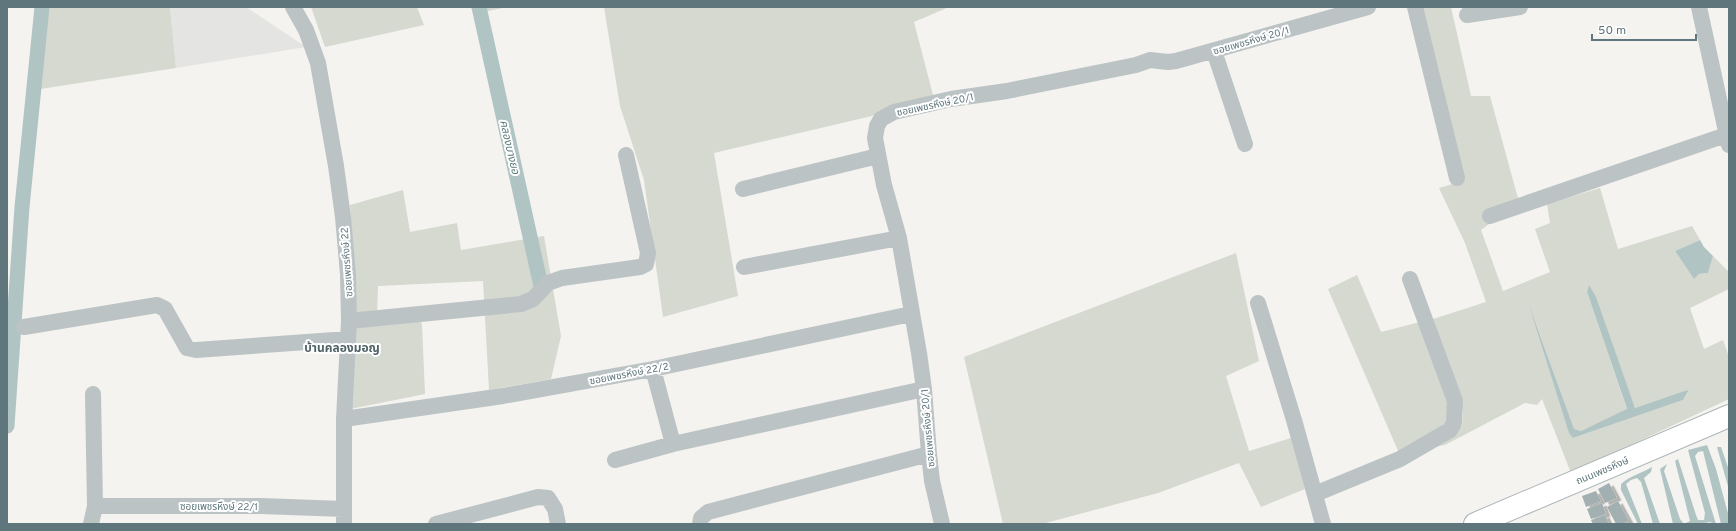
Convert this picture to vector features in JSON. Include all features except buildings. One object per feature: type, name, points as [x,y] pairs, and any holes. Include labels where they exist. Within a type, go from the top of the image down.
[{"type":"main road","name":"ถนนเพชรหึงษ์","points":[[1475,524],[1729,416]]},
{"type":"street","name":"ซอยเพชรหึงษ์ 22","points":[[293,7],[306,30],[318,63],[336,166],[343,217],[348,274],[349,321],[344,419],[344,516]]},
{"type":"street","name":"ซอยเพชรหึงษ์ 20/1","points":[[942,524],[932,481],[924,389],[919,353],[899,238],[884,185],[875,138],[877,126],[881,119],[894,112],[951,99],[1015,90],[1136,65],[1150,60],[1168,62],[1214,51],[1368,7]]},
{"type":"street","points":[[1415,7],[1457,178]]},
{"type":"street","points":[[1467,15],[1520,7]]},
{"type":"street","points":[[1490,216],[1728,140],[1699,7]]},
{"type":"street","points":[[1214,51],[1245,144]]},
{"type":"street","points":[[349,321],[521,304],[533,299],[548,283],[562,278],[640,267],[646,264],[648,253],[626,155]]},
{"type":"street","points":[[743,189],[878,156]]},
{"type":"street","points":[[744,267],[899,238]]},
{"type":"street","points":[[1315,494],[1400,459],[1450,430],[1454,423],[1455,401],[1410,279]]},
{"type":"street","points":[[1258,303],[1294,420],[1323,524]]},
{"type":"street","points":[[24,327],[158,305],[165,309],[187,348],[196,350],[348,339]]},
{"type":"street","name":"ซอยเพชรหึงษ์ 22/2","points":[[344,419],[503,396],[653,369],[911,314]]},
{"type":"street","points":[[653,369],[672,444]]},
{"type":"street","points":[[616,460],[672,444],[924,389]]},
{"type":"street","points":[[91,524],[95,506],[93,394]]},
{"type":"street","points":[[700,524],[701,518],[708,512],[929,454]]},
{"type":"street","points":[[436,524],[538,497],[548,498],[555,509],[558,524]]},
{"type":"street","name":"ซอยเพชรหึงษ์ 22/1","points":[[95,506],[261,506],[344,516]]},
{"type":"shaded area","points":[[38,7],[170,7],[176,68],[34,90],[29,85]]},
{"type":"shaded area","points":[[170,7],[246,7],[306,47],[176,68]]},
{"type":"shaded area","points":[[311,7],[417,7],[424,25],[325,47]]},
{"type":"shaded area","points":[[471,7],[507,7],[474,14]]},
{"type":"shaded area","points":[[604,7],[949,7],[914,22],[933,95],[872,116],[714,153],[738,296],[663,317],[644,180],[620,106]]},
{"type":"shaded area","points":[[1420,7],[1451,7],[1471,96],[1490,96],[1519,202],[1481,230],[1503,291],[1550,272],[1535,229],[1550,223],[1547,204],[1600,188],[1618,249],[1692,226],[1700,240],[1675,251],[1694,279],[1699,274],[1708,273],[1713,256],[1729,272],[1729,289],[1690,308],[1704,349],[1723,340],[1729,357],[1729,399],[1571,473],[1542,399],[1537,405],[1525,403],[1445,445],[1434,447],[1462,426],[1463,412],[1430,320],[1486,302],[1465,243],[1439,188],[1463,181]],"holes":[[[1589,286],[1635,408],[1678,393],[1689,391],[1683,400],[1573,438],[1534,318],[1574,430],[1581,431],[1627,410],[1587,292]]]},
{"type":"shaded area","points":[[403,190],[410,232],[457,223],[461,250],[544,236],[561,336],[551,379],[489,390],[483,281],[378,286],[377,314],[417,311],[422,325],[425,394],[350,409],[354,270],[350,205]]},
{"type":"shaded area","points":[[1700,240],[1704,247],[1713,256],[1708,273],[1699,274],[1694,279],[1675,251]]},
{"type":"shaded area","points":[[1236,253],[1259,361],[1226,376],[1249,451],[1291,438],[1305,489],[1261,507],[1239,463],[1158,493],[1042,524],[1003,524],[964,357]]},
{"type":"shaded area","points":[[1357,275],[1381,332],[1420,322],[1448,399],[1451,419],[1438,432],[1399,453],[1328,289]]},
{"type":"shaded area","points":[[1589,285],[1596,297],[1635,408],[1689,390],[1683,400],[1573,438],[1569,433],[1529,305],[1574,429],[1581,431],[1627,409],[1587,292]]},
{"type":"shaded area","points":[[1707,445],[1716,469],[1729,517],[1729,524],[1721,524],[1703,451],[1698,452],[1695,456],[1716,524],[1712,524],[1711,522],[1703,524],[1684,524],[1690,521],[1675,461],[1678,459],[1698,520],[1704,520],[1705,513],[1688,450]]},
{"type":"shaded area","points":[[1717,447],[1721,447],[1729,470],[1729,490]]},
{"type":"shaded area","points":[[1667,464],[1664,471],[1680,519],[1684,524],[1673,524],[1660,469]]},
{"type":"shaded area","points":[[1652,467],[1651,472],[1644,478],[1660,524],[1653,524],[1641,482],[1637,478],[1626,484],[1642,524],[1638,524],[1621,490],[1621,484]]},
{"type":"waterway","points":[[7,426],[22,207],[42,7]]},
{"type":"waterway","name":"คลองบางยอ","points":[[479,7],[541,286]]},
{"type":"district","name":"บ้านคลองมอญ","points":[[342,348]]}]
